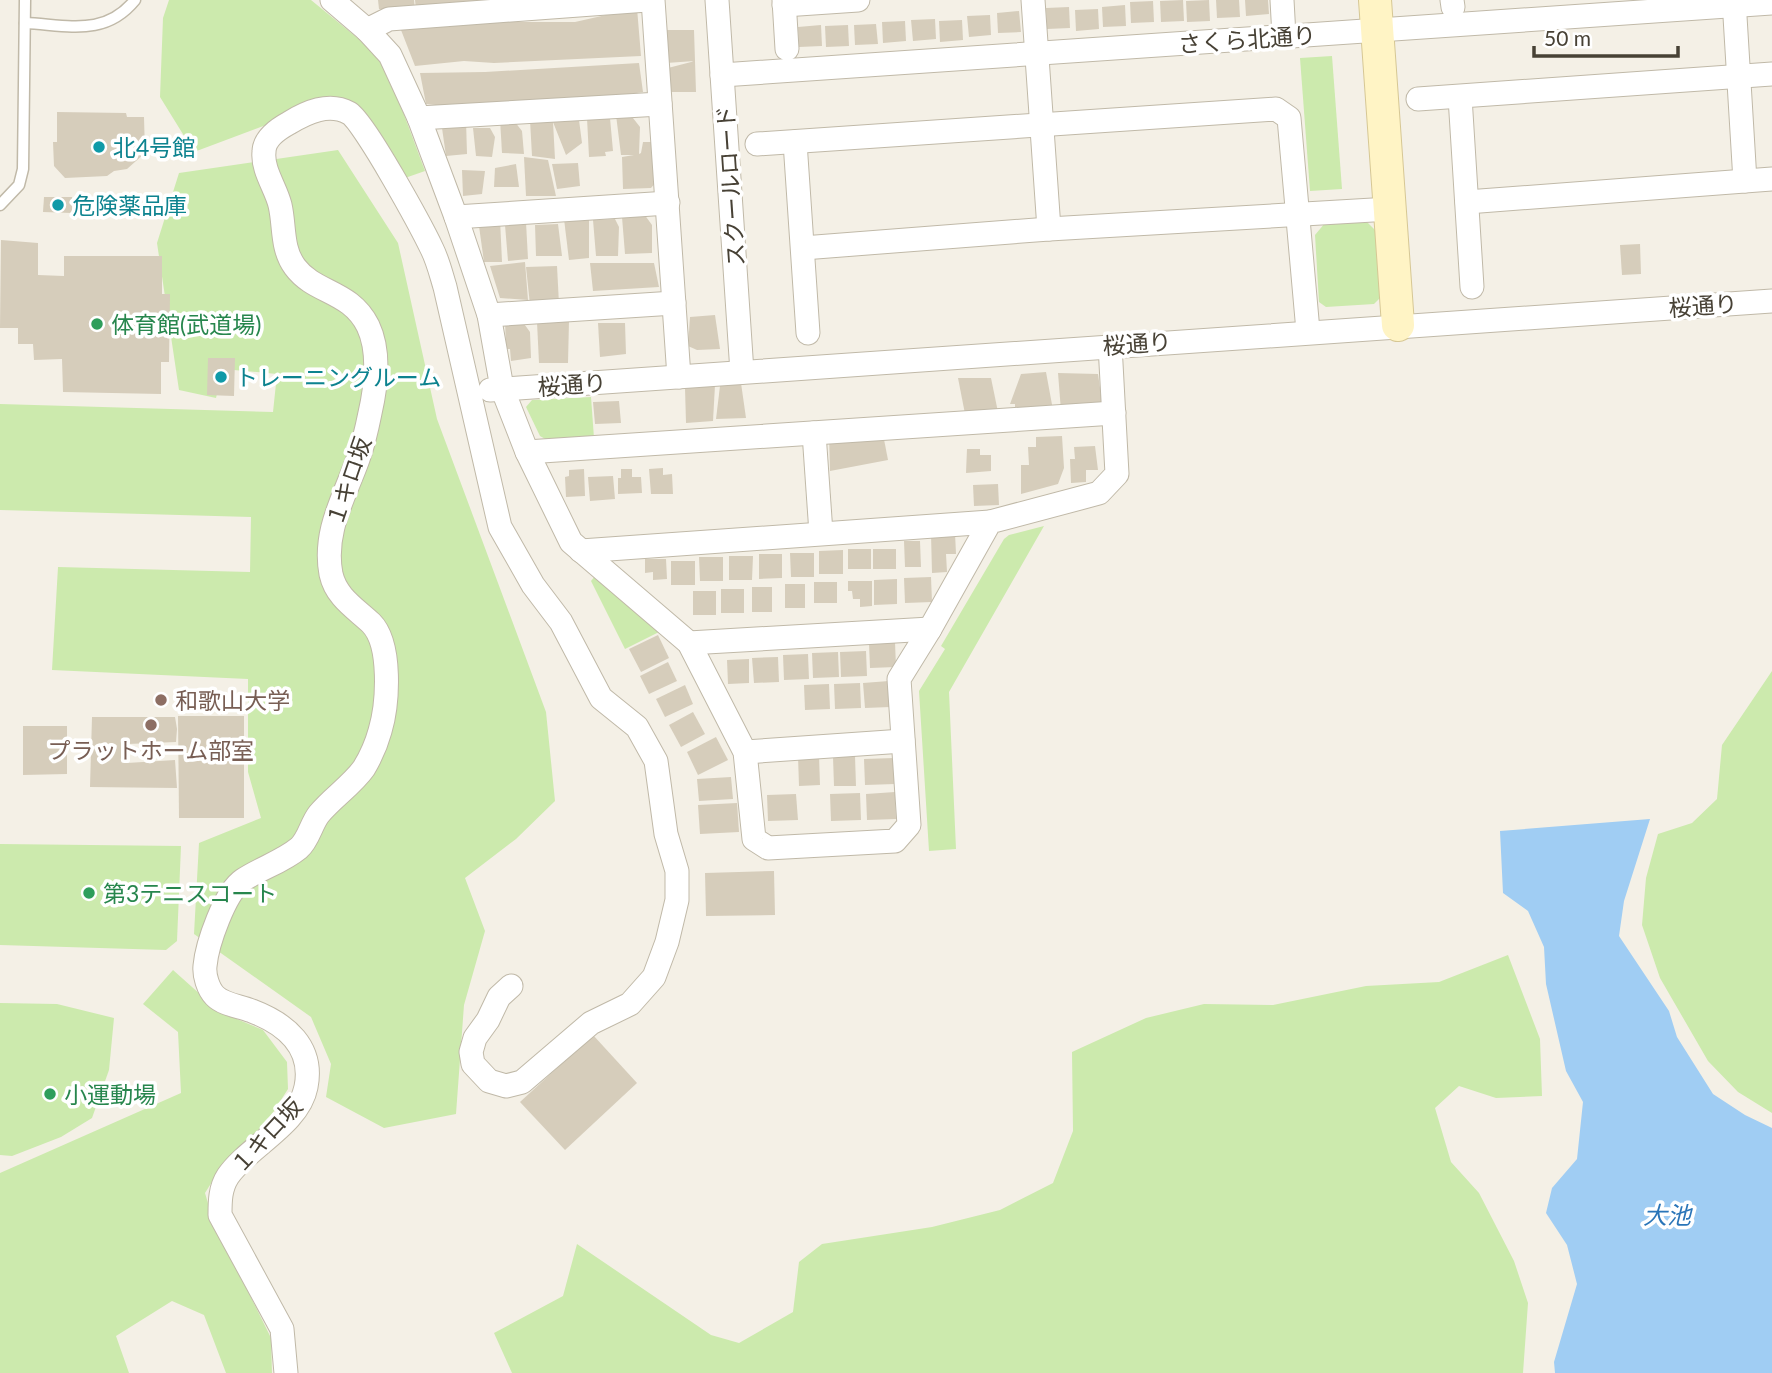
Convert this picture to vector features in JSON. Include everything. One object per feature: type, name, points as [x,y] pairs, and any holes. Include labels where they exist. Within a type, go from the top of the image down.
[{"type":"street","points":[[332,0],[367,30],[390,55],[419,118],[489,315],[502,388],[527,452],[571,542],[689,643],[746,752],[754,839],[768,848],[895,841],[909,825],[899,679],[990,522]]},
{"type":"street","points":[[367,30],[389,19],[647,0]]},
{"type":"street","points":[[653,0],[679,377]]},
{"type":"street","name":"スクールロード","points":[[717,0],[743,372]]},
{"type":"street","points":[[787,49],[784,3],[858,0]]},
{"type":"street","points":[[1034,0],[1049,229]]},
{"type":"street","points":[[1282,0],[1284,36]]},
{"type":"street","points":[[1734,3],[1745,181]]},
{"type":"street","name":"さくら北通り","points":[[722,75],[1284,36],[1377,15],[1772,4]]},
{"type":"street","points":[[1377,15],[1398,325]]},
{"type":"street","points":[[1418,99],[1772,74]]},
{"type":"street","points":[[1460,97],[1472,287]]},
{"type":"street","points":[[419,118],[660,104]]},
{"type":"street","name":"１キロ坂","points":[[286,1373],[282,1329],[220,1215],[220,1196],[228,1177],[296,1110],[306,1090],[304,1051],[292,1034],[277,1022],[215,996],[208,984],[205,967],[219,915],[231,892],[241,881],[283,859],[303,844],[317,816],[364,768],[381,729],[387,670],[383,643],[375,627],[341,596],[331,578],[329,543],[332,525],[360,454],[372,409],[376,353],[368,326],[354,306],[337,294],[310,282],[293,265],[284,242],[280,205],[263,153],[268,139],[289,123],[317,109],[331,108],[352,114],[369,137],[434,252],[445,287],[468,392]]},
{"type":"street","points":[[757,144],[1276,109],[1289,118],[1308,331]]},
{"type":"street","points":[[795,142],[808,333]]},
{"type":"street","points":[[1467,202],[1772,179]]},
{"type":"street","points":[[456,217],[668,203]]},
{"type":"street","points":[[803,248],[1049,229],[1390,209]]},
{"type":"street","name":"桜通り","points":[[468,392],[1772,300]]},
{"type":"street","points":[[489,315],[674,303]]},
{"type":"street","points":[[581,551],[990,522],[1099,493],[1117,474],[1110,345]]},
{"type":"street","points":[[468,392],[500,527],[533,585],[561,622],[601,698],[636,727],[656,761],[666,834],[677,871],[677,900],[667,942],[654,977],[630,1004],[592,1023],[522,1082],[506,1086],[489,1081],[473,1064],[471,1052],[475,1038],[499,998],[511,986]]},
{"type":"street","points":[[527,452],[1114,414]]},
{"type":"street","points":[[814,433],[821,533]]},
{"type":"street","points":[[689,643],[930,629]]},
{"type":"street","points":[[746,752],[903,741]]},
{"type":"lane","points":[[0,205],[19,185],[23,169],[25,0]]},
{"type":"lane","points":[[25,23],[102,25],[123,15],[135,0]]},
{"type":"green space","points":[[169,0],[311,0],[366,45],[386,66],[425,171],[405,178],[360,112],[341,97],[194,152],[160,97],[163,18]]},
{"type":"green space","points":[[1332,56],[1342,189],[1310,191],[1300,58]]},
{"type":"green space","points":[[338,150],[398,243],[437,419],[546,712],[555,801],[516,839],[465,878],[485,931],[464,1005],[456,1114],[384,1128],[326,1097],[331,1064],[311,1017],[194,934],[199,843],[261,818],[248,772],[248,679],[52,670],[58,567],[250,572],[251,517],[0,510],[0,404],[273,412],[277,374],[223,369],[216,398],[179,390],[157,243],[179,173]]},
{"type":"green space","points":[[1366,221],[1376,231],[1380,298],[1374,304],[1326,307],[1319,302],[1315,235],[1325,223]]},
{"type":"green space","points":[[591,397],[594,438],[547,440],[540,436],[526,407],[532,400]]},
{"type":"green space","points":[[1044,526],[949,692],[956,849],[929,851],[919,691],[945,649],[941,646],[1004,539],[1009,535]]},
{"type":"green space","points":[[596,575],[661,631],[625,649],[591,581]]},
{"type":"green space","points":[[1772,671],[1772,1113],[1738,1092],[1708,1061],[1660,978],[1642,925],[1646,878],[1658,834],[1692,823],[1717,799],[1722,745]]},
{"type":"green space","name":"第3テニスコート","points":[[0,844],[181,846],[177,941],[166,950],[0,945]]},
{"type":"green space","points":[[1508,955],[1540,1039],[1542,1096],[1496,1098],[1459,1086],[1435,1108],[1451,1162],[1479,1193],[1514,1261],[1528,1303],[1523,1373],[512,1373],[494,1333],[563,1296],[577,1244],[711,1335],[739,1343],[793,1312],[799,1262],[822,1244],[932,1227],[1000,1210],[1053,1183],[1073,1131],[1072,1052],[1146,1018],[1204,1004],[1273,1005],[1366,986],[1439,982]]},
{"type":"green space","points":[[173,970],[220,1012],[263,1030],[287,1062],[288,1089],[267,1122],[225,1161],[205,1193],[213,1220],[271,1338],[272,1373],[226,1373],[204,1315],[172,1301],[116,1336],[129,1373],[0,1373],[0,1173],[181,1093],[178,1032],[143,1004]]},
{"type":"green space","name":"小運動場","points":[[0,1003],[57,1004],[114,1018],[109,1070],[92,1118],[61,1137],[12,1156],[0,1155]]},
{"type":"water","name":"大池","points":[[1650,819],[1624,901],[1619,936],[1669,1011],[1677,1037],[1713,1094],[1745,1115],[1772,1128],[1772,1373],[1555,1373],[1554,1362],[1577,1284],[1567,1245],[1546,1213],[1552,1188],[1577,1159],[1583,1102],[1566,1071],[1546,984],[1544,947],[1528,911],[1503,893],[1500,831]]},
{"type":"building","points":[[378,0],[414,0],[415,9],[379,9]]},
{"type":"building","points":[[415,0],[487,2],[445,3],[446,7],[416,9]]},
{"type":"building","points":[[1183,0],[1184,21],[1161,22],[1160,1]]},
{"type":"building","points":[[1209,0],[1210,21],[1187,22],[1186,1]]},
{"type":"building","points":[[1216,0],[1239,0],[1240,17],[1217,18]]},
{"type":"building","points":[[1245,0],[1268,0],[1269,14],[1246,16]]},
{"type":"building","points":[[1153,1],[1154,22],[1131,23],[1130,2]]},
{"type":"building","points":[[1125,5],[1126,26],[1103,27],[1102,7]]},
{"type":"building","points":[[1069,7],[1070,28],[1047,29],[1046,8]]},
{"type":"building","points":[[637,8],[641,56],[494,63],[464,61],[415,66],[401,30],[458,22],[575,22]]},
{"type":"building","points":[[1098,9],[1099,29],[1076,31],[1075,10]]},
{"type":"building","points":[[1019,11],[1021,32],[998,33],[997,13]]},
{"type":"building","points":[[990,15],[991,35],[969,37],[967,16]]},
{"type":"building","points":[[935,19],[936,39],[913,41],[911,20]]},
{"type":"building","points":[[962,20],[963,40],[940,42],[939,21]]},
{"type":"building","points":[[905,21],[906,41],[883,43],[882,22]]},
{"type":"building","points":[[876,24],[878,44],[855,45],[854,25]]},
{"type":"building","points":[[821,25],[822,46],[799,47],[798,27]]},
{"type":"building","points":[[848,25],[849,46],[826,47],[825,26]]},
{"type":"building","points":[[665,30],[694,30],[695,61],[666,63]]},
{"type":"building","points":[[695,61],[696,92],[671,92],[668,68]]},
{"type":"building","points":[[639,63],[643,92],[604,98],[516,104],[486,103],[455,107],[426,104],[420,73],[485,72]]},
{"type":"building","name":"北4号館","points":[[57,112],[126,113],[127,117],[144,117],[145,153],[127,169],[114,171],[107,176],[65,178],[54,166],[53,142],[57,142]]},
{"type":"building","points":[[629,113],[640,127],[639,154],[643,142],[657,142],[661,176],[651,188],[623,189],[622,157],[634,155],[621,155],[616,115]]},
{"type":"building","points":[[511,117],[522,131],[524,154],[502,153],[500,119]]},
{"type":"building","points":[[587,118],[610,118],[613,151],[605,152],[606,156],[589,157]]},
{"type":"building","points":[[466,120],[467,154],[446,156],[441,121]]},
{"type":"building","points":[[530,120],[553,122],[555,159],[532,156]]},
{"type":"building","points":[[579,120],[582,143],[566,155],[553,122]]},
{"type":"building","points":[[473,128],[490,128],[495,137],[492,157],[476,156]]},
{"type":"building","points":[[524,157],[548,160],[556,196],[526,196]]},
{"type":"building","points":[[578,163],[580,186],[557,189],[552,164]]},
{"type":"building","points":[[516,164],[519,187],[494,187],[495,168]]},
{"type":"building","points":[[462,170],[485,171],[482,194],[463,196]]},
{"type":"building","name":"危険薬品庫","points":[[44,197],[72,197],[72,213],[43,212]]},
{"type":"building","points":[[644,214],[652,225],[652,253],[625,254],[622,217]]},
{"type":"building","points":[[589,215],[589,258],[569,260],[564,219]]},
{"type":"building","points":[[478,219],[500,219],[502,262],[484,262]]},
{"type":"building","points":[[615,219],[619,227],[618,256],[596,256],[593,220]]},
{"type":"building","points":[[526,222],[528,259],[508,261],[505,225]]},
{"type":"building","points":[[558,224],[562,256],[536,256],[535,225]]},
{"type":"building","points":[[1,240],[38,243],[38,275],[64,276],[64,256],[162,256],[162,294],[170,294],[169,362],[161,362],[161,394],[63,392],[62,359],[34,360],[33,344],[18,344],[18,328],[0,328]]},
{"type":"building","points":[[1640,244],[1641,274],[1622,275],[1620,245]]},
{"type":"building","points":[[525,262],[528,300],[500,298],[490,266]]},
{"type":"building","points":[[590,263],[654,263],[659,287],[593,291]]},
{"type":"building","points":[[557,266],[559,304],[530,305],[526,267]]},
{"type":"building","points":[[715,315],[720,349],[697,350],[688,346],[690,317]]},
{"type":"building","points":[[505,320],[522,321],[530,332],[531,358],[511,361],[510,349],[506,349]]},
{"type":"building","points":[[569,321],[568,363],[539,363],[537,322]]},
{"type":"building","points":[[598,323],[625,323],[626,354],[600,357]]},
{"type":"building","name":"トレーニングルーム","points":[[208,358],[235,358],[234,396],[207,395]]},
{"type":"building","points":[[1046,372],[1053,410],[1015,414],[1015,404],[1010,404],[1021,374]]},
{"type":"building","points":[[1058,373],[1098,374],[1102,402],[1061,411]]},
{"type":"building","points":[[958,378],[991,378],[999,417],[966,419]]},
{"type":"building","points":[[741,383],[746,418],[716,419],[720,386]]},
{"type":"building","points":[[715,385],[713,421],[686,423],[685,388]]},
{"type":"building","points":[[619,401],[621,423],[595,424],[593,402]]},
{"type":"building","points":[[882,429],[888,460],[830,471],[829,434]]},
{"type":"building","points":[[1062,436],[1064,468],[1058,484],[1021,494],[1021,465],[1029,465],[1028,447],[1036,447],[1036,437]]},
{"type":"building","points":[[1095,446],[1098,470],[1086,470],[1086,482],[1071,483],[1070,459],[1075,459],[1074,447]]},
{"type":"building","points":[[967,449],[980,449],[980,455],[991,455],[991,471],[966,473]]},
{"type":"building","points":[[663,468],[663,475],[672,474],[673,494],[651,494],[649,469]]},
{"type":"building","points":[[584,469],[585,496],[566,497],[565,477],[569,476],[569,470]]},
{"type":"building","points":[[621,469],[632,469],[632,477],[641,477],[642,493],[618,494]]},
{"type":"building","points":[[613,476],[615,499],[590,501],[588,477]]},
{"type":"building","points":[[998,484],[999,505],[974,506],[973,485]]},
{"type":"building","points":[[955,533],[956,554],[946,554],[947,572],[932,573],[931,534]]},
{"type":"building","points":[[904,541],[920,541],[921,567],[905,567]]},
{"type":"building","points":[[848,549],[871,549],[871,569],[848,569]]},
{"type":"building","points":[[873,549],[896,549],[896,569],[873,569]]},
{"type":"building","points":[[843,550],[843,574],[819,574],[819,551]]},
{"type":"building","points":[[790,553],[814,553],[814,577],[791,577]]},
{"type":"building","points":[[759,554],[782,554],[782,578],[759,579]]},
{"type":"building","points":[[729,556],[753,556],[752,580],[729,580]]},
{"type":"building","points":[[699,557],[723,557],[723,581],[700,581]]},
{"type":"building","points":[[645,559],[666,559],[667,579],[653,580],[653,572],[645,573]]},
{"type":"building","points":[[671,561],[695,561],[695,585],[671,585]]},
{"type":"building","points":[[931,577],[932,602],[905,603],[904,578]]},
{"type":"building","points":[[897,579],[897,604],[874,605],[874,580]]},
{"type":"building","points":[[848,581],[872,581],[872,606],[860,607],[860,599],[853,599],[852,591],[848,591]]},
{"type":"building","points":[[814,582],[837,582],[837,603],[814,603]]},
{"type":"building","points":[[785,584],[805,584],[805,608],[785,608]]},
{"type":"building","points":[[752,587],[772,587],[772,612],[752,612]]},
{"type":"building","points":[[721,589],[744,589],[744,613],[721,613]]},
{"type":"building","points":[[693,591],[716,591],[716,615],[693,615]]},
{"type":"building","points":[[658,635],[669,658],[641,672],[629,649]]},
{"type":"building","points":[[895,642],[896,667],[870,668],[869,643]]},
{"type":"building","points":[[866,651],[867,676],[841,677],[840,652]]},
{"type":"building","points":[[838,652],[839,677],[813,678],[812,653]]},
{"type":"building","points":[[808,654],[809,679],[784,680],[783,655]]},
{"type":"building","points":[[778,657],[779,682],[754,683],[752,658]]},
{"type":"building","points":[[749,659],[749,683],[728,684],[727,660]]},
{"type":"building","points":[[668,662],[677,681],[649,694],[640,676]]},
{"type":"building","points":[[889,681],[890,707],[865,708],[863,683]]},
{"type":"building","points":[[860,683],[861,708],[835,709],[834,684]]},
{"type":"building","points":[[829,684],[830,709],[805,710],[804,685]]},
{"type":"building","points":[[685,685],[693,704],[665,717],[656,699]]},
{"type":"building","points":[[693,712],[705,734],[681,747],[669,725]]},
{"type":"building","points":[[178,716],[244,716],[244,818],[179,818]]},
{"type":"building","points":[[92,717],[175,717],[176,742],[128,744],[127,763],[175,760],[177,788],[90,787]]},
{"type":"building","points":[[23,726],[67,726],[67,774],[23,775]]},
{"type":"building","points":[[716,737],[728,760],[698,775],[687,752]]},
{"type":"building","points":[[819,755],[820,785],[799,786],[798,756]]},
{"type":"building","points":[[855,756],[856,786],[834,786],[833,757]]},
{"type":"building","points":[[894,758],[895,784],[865,785],[864,759]]},
{"type":"building","points":[[731,777],[733,799],[699,801],[697,779]]},
{"type":"building","points":[[895,792],[896,819],[867,820],[866,794]]},
{"type":"building","points":[[860,793],[861,820],[831,821],[830,794]]},
{"type":"building","points":[[796,794],[798,820],[768,821],[767,795]]},
{"type":"building","points":[[737,803],[739,832],[700,834],[698,805]]},
{"type":"building","points":[[774,871],[775,915],[706,916],[705,873]]},
{"type":"building","points":[[593,1035],[637,1083],[565,1150],[520,1102]]},
{"type":"place","name":"北4号館","points":[[99,147]]},
{"type":"place","name":"危険薬品庫","points":[[58,205]]},
{"type":"place","name":"体育館(武道場)","points":[[97,324]]},
{"type":"place","name":"トレーニングルーム","points":[[221,377]]},
{"type":"place","name":"和歌山大学","points":[[161,700]]},
{"type":"place","name":"プラットホーム部室","points":[[151,725]]},
{"type":"place","name":"第3テニスコート","points":[[89,893]]},
{"type":"place","name":"小運動場","points":[[50,1094]]}]
